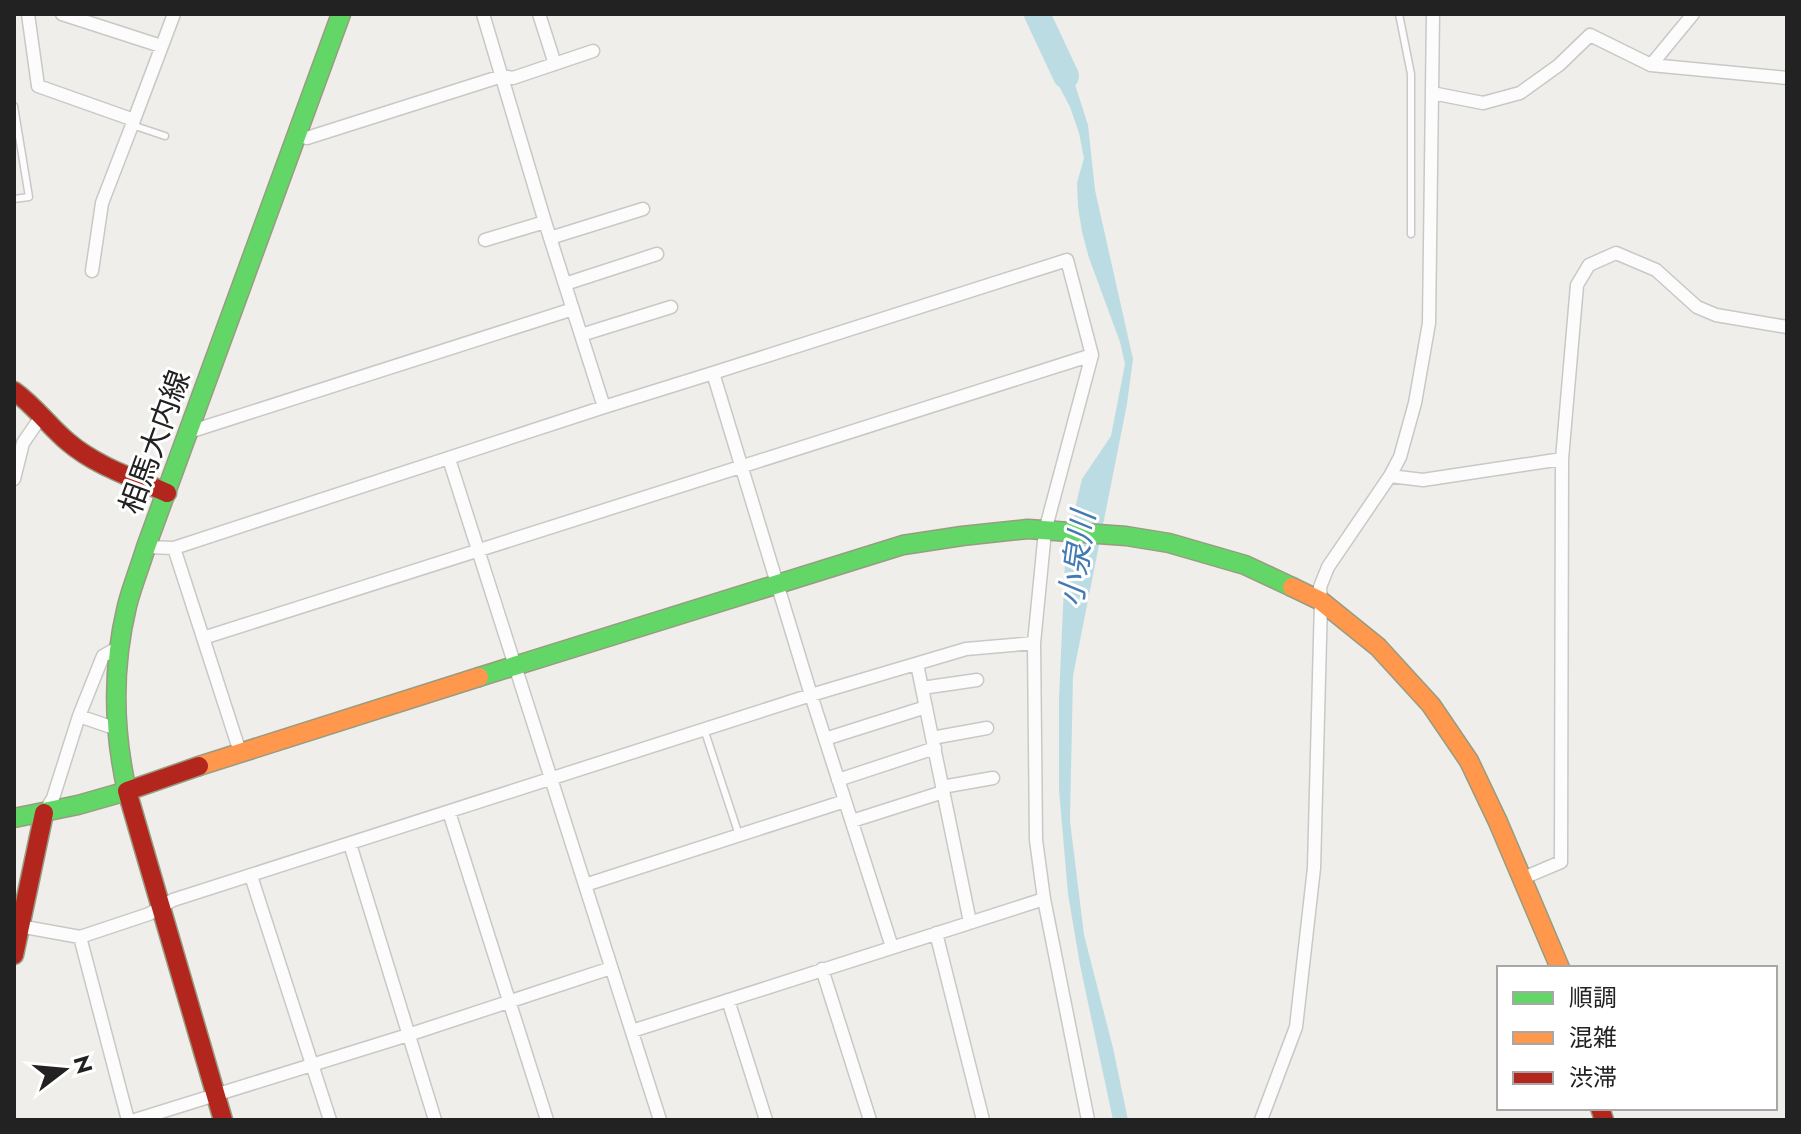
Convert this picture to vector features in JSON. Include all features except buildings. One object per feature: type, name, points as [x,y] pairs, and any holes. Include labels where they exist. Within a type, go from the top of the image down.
[{"type":"street","points":[[28,14],[38,86],[133,122]]},
{"type":"street","points":[[62,14],[161,46]]},
{"type":"street","points":[[92,271],[102,203],[174,14]]},
{"type":"street","name":"相馬大内線","points":[[223,1120],[120,765],[116,689],[119,647],[127,607],[146,547],[341,14]]},
{"type":"street","points":[[483,14],[604,407]]},
{"type":"street","points":[[539,14],[555,64]]},
{"type":"street","points":[[1261,1120],[1296,1027],[1314,868],[1320,587],[1328,567],[1400,457],[1415,403],[1429,323],[1433,14]]},
{"type":"street","points":[[1651,65],[1693,14]]},
{"type":"street","points":[[1432,93],[1483,103],[1520,93],[1559,65],[1590,35],[1651,65],[1787,78]]},
{"type":"street","points":[[298,135],[307,138],[502,76],[513,78],[593,51]]},
{"type":"street","points":[[550,238],[643,209]]},
{"type":"street","points":[[485,240],[545,222]]},
{"type":"street","points":[[1521,879],[1561,862],[1562,459],[1577,285],[1589,265],[1616,253],[1656,270],[1697,307],[1716,315],[1787,327]]},
{"type":"street","points":[[565,284],[657,254]]},
{"type":"street","points":[[146,547],[174,548],[1067,260],[1092,355],[1034,643],[1036,840],[1044,899],[1088,1120]]},
{"type":"street","points":[[581,335],[671,307]]},
{"type":"street","points":[[189,432],[573,309]]},
{"type":"street","points":[[203,638],[1092,355]]},
{"type":"street","points":[[713,373],[892,947]]},
{"type":"street","points":[[14,391],[92,460],[167,493]]},
{"type":"street","points":[[14,479],[23,443],[43,414]]},
{"type":"street","points":[[449,459],[660,1120]]},
{"type":"street","points":[[1390,476],[1423,480],[1562,459]]},
{"type":"street","points":[[14,818],[127,791],[240,752],[903,545],[1028,529],[1126,536],[1169,543],[1245,565],[1321,601],[1378,647],[1431,705],[1469,761],[1559,966]]},
{"type":"street","points":[[174,548],[240,752]]},
{"type":"street","points":[[19,926],[80,937],[149,914],[173,900],[811,695],[966,649],[1034,643]]},
{"type":"street","points":[[14,955],[44,813],[53,798],[79,716],[103,656],[119,647]]},
{"type":"street","points":[[917,664],[970,922]]},
{"type":"street","points":[[922,688],[977,680]]},
{"type":"street","points":[[825,739],[926,707]]},
{"type":"street","points":[[79,716],[117,729]]},
{"type":"street","points":[[838,780],[934,743],[987,728]]},
{"type":"street","points":[[852,821],[943,789],[993,778]]},
{"type":"street","points":[[585,885],[845,801]]},
{"type":"street","points":[[449,812],[547,1120]]},
{"type":"street","points":[[350,844],[435,1120]]},
{"type":"street","points":[[251,876],[330,1120]]},
{"type":"street","points":[[632,1031],[1044,899]]},
{"type":"street","points":[[936,933],[983,1120]]},
{"type":"street","points":[[80,937],[128,1120]]},
{"type":"street","points":[[135,1120],[611,968]]},
{"type":"street","points":[[822,969],[870,1120]]},
{"type":"street","points":[[728,1000],[766,1120]]},
{"type":"lane","points":[[1399,14],[1411,74],[1411,234]]},
{"type":"lane","points":[[14,106],[29,197],[14,199]]},
{"type":"lane","points":[[133,122],[165,136]]},
{"type":"lane","points":[[704,729],[739,835]]},
{"type":"water","points":[[1062,44],[1088,125],[1095,190],[1133,359],[1127,404],[1073,676],[1070,821],[1084,935],[1128,1120],[1113,1120],[1080,965],[1068,894],[1059,790],[1059,698],[1065,563],[1082,479],[1111,436],[1125,364],[1082,232],[1077,183],[1084,158],[1079,133],[1070,107],[1039,48]]},
{"type":"waterway","name":"小泉川","points":[[1037,14],[1066,76]]},
{"type":"traffic: fast","points":[[14,818],[127,791],[119,745],[116,698],[122,629],[129,599],[341,14]]},
{"type":"traffic: fast","points":[[479,677],[903,545],[962,536],[1028,529],[1126,536],[1169,543],[1245,565],[1292,587]]},
{"type":"traffic: slow","points":[[1292,587],[1321,601],[1378,647],[1431,705],[1469,761],[1559,966]]},
{"type":"traffic: slow","points":[[199,766],[479,677]]},
{"type":"traffic: jam","points":[[14,391],[79,450],[116,471],[167,493]]},
{"type":"traffic: jam","points":[[199,766],[127,791],[223,1120]]},
{"type":"traffic: jam","points":[[14,955],[44,813]]},
{"type":"traffic: jam","points":[[1601,1110],[1604,1120]]}]
